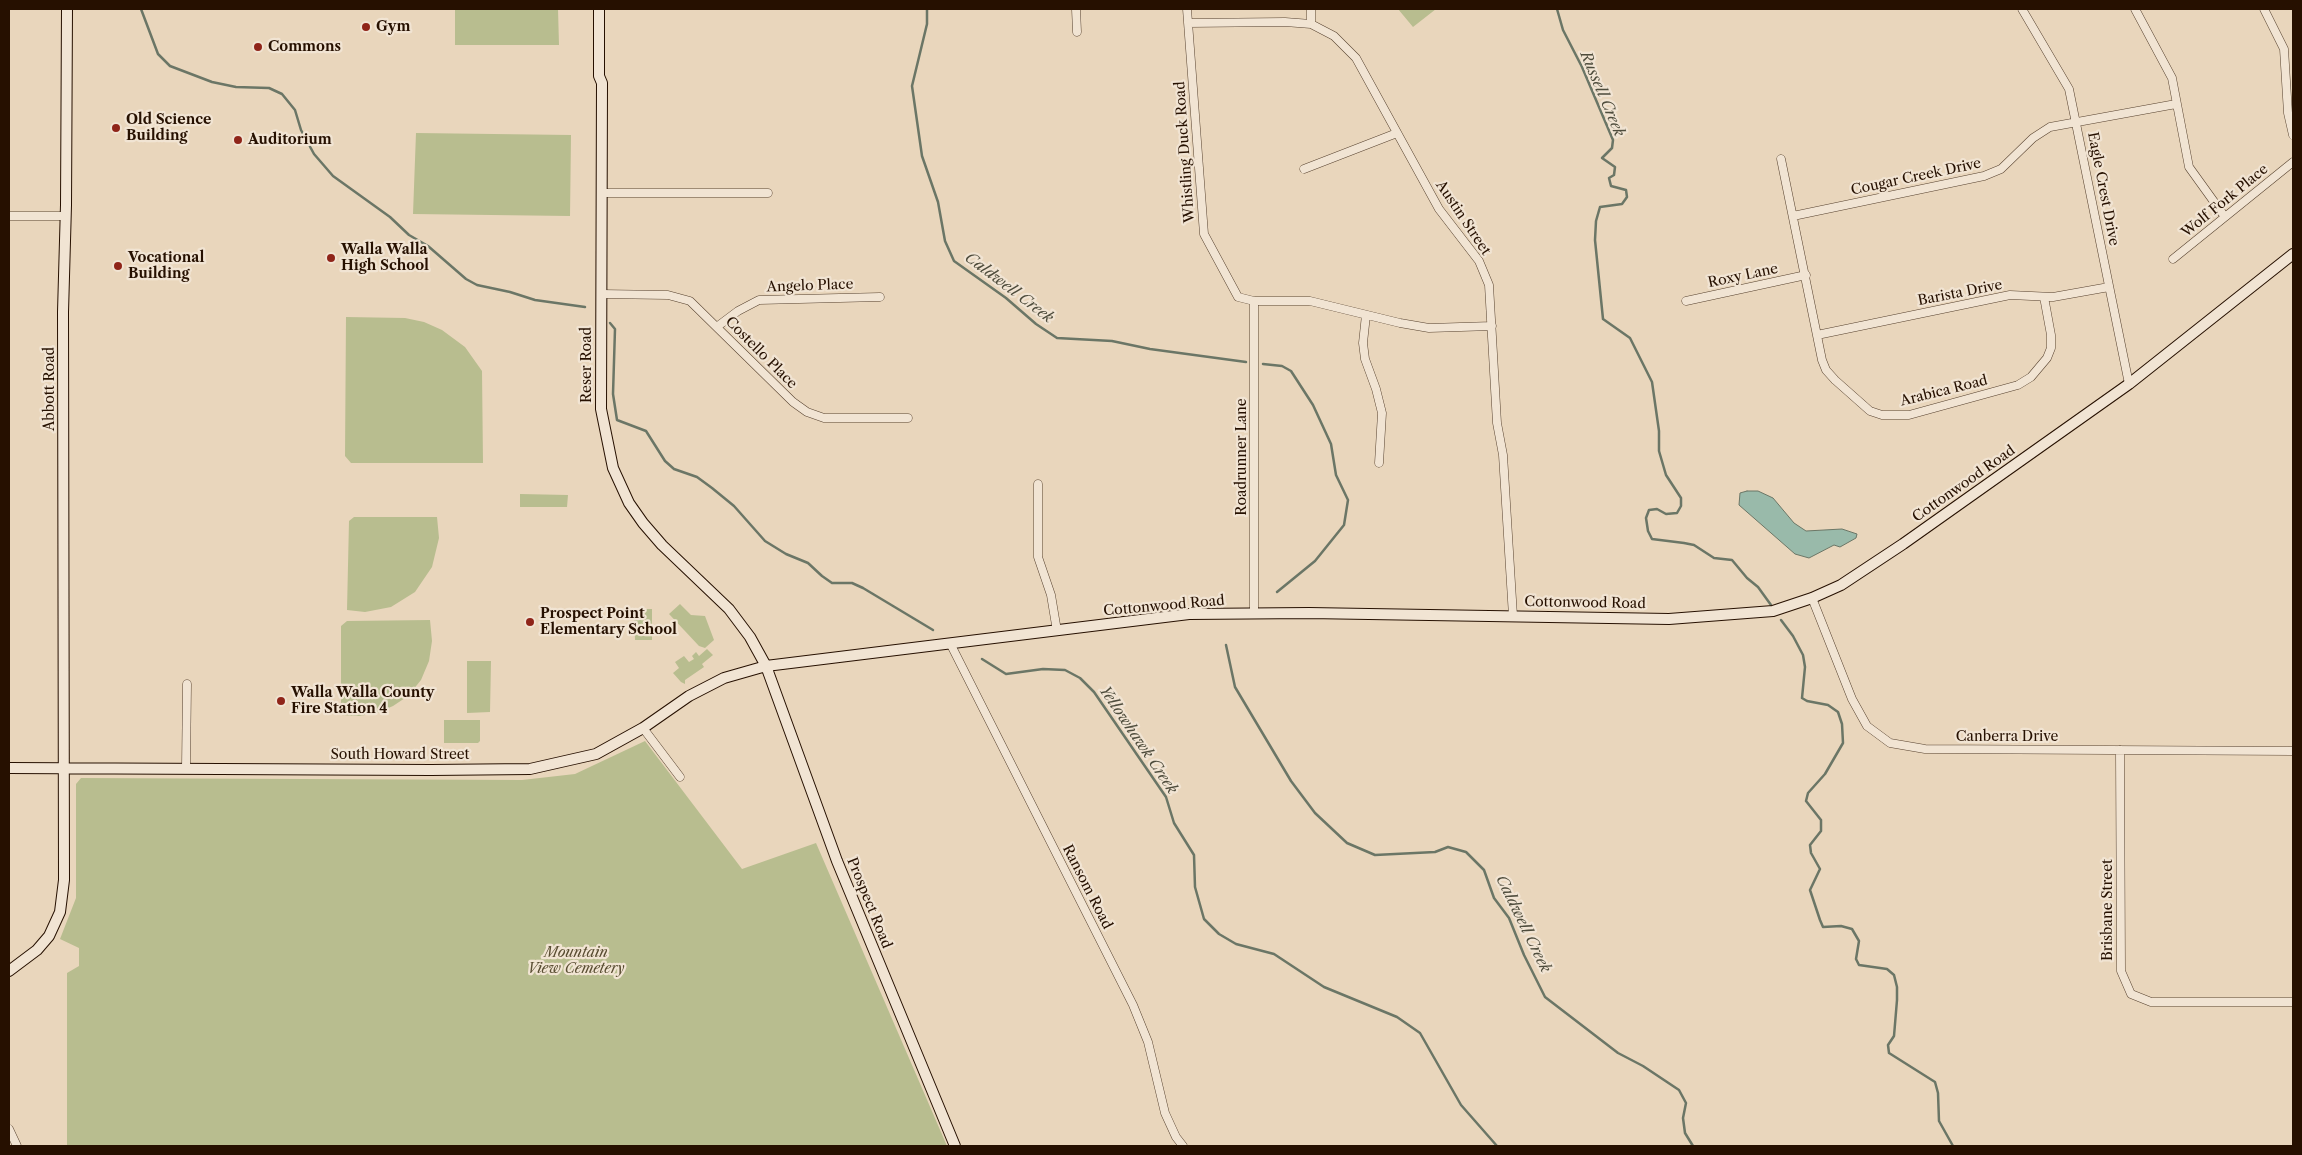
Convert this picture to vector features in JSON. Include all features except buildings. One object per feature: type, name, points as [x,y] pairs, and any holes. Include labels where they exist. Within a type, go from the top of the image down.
[{"type":"street","name":"Abbott Road","points":[[9,971],[37,950],[49,936],[60,912],[64,880],[63,312],[66,216],[67,9]]},
{"type":"street","name":"Reser Road","points":[[599,9],[599,76],[602,84],[601,408],[612,468],[629,503],[643,523],[662,545],[729,609],[750,637],[766,666]]},
{"type":"street","points":[[1076,9],[1077,32]]},
{"type":"street","name":"Whistling Duck Road","points":[[1187,9],[1204,234],[1238,298],[1254,301],[1310,301],[1429,328],[1492,326]]},
{"type":"street","points":[[1311,9],[1311,24]]},
{"type":"street","name":"Eagle Crest Drive","points":[[2022,9],[2069,88],[2129,384]]},
{"type":"street","points":[[2135,9],[2172,78],[2189,167],[2225,217]]},
{"type":"street","points":[[2264,9],[2284,48],[2288,113],[2293,135]]},
{"type":"street","name":"Austin Street","points":[[1188,23],[1285,22],[1311,24],[1334,36],[1356,58],[1439,209],[1479,261],[1489,285],[1497,423],[1504,455],[1513,616]]},
{"type":"street","points":[[2284,48],[2293,46]]},
{"type":"street","name":"Cougar Creek Drive","points":[[1793,216],[1984,176],[2001,169],[2033,138],[2050,127],[2176,104]]},
{"type":"street","points":[[1304,169],[1397,133]]},
{"type":"street","name":"Arabica Road","points":[[1781,158],[1822,360],[1834,380],[1870,411],[1882,415],[1909,415],[2018,385],[2031,377],[2047,358],[2051,348],[2051,336],[2044,297]]},
{"type":"street","name":"Wolf Fork Place","points":[[2173,259],[2293,162]]},
{"type":"street","points":[[601,194],[768,194]]},
{"type":"street","points":[[9,216],[66,216]]},
{"type":"street","name":"Cottonwood Road","points":[[766,666],[951,645],[1189,614],[1254,613],[1669,619],[1773,611],[1812,598],[1841,584],[1904,544],[2129,384],[2293,254]]},
{"type":"street","name":"Roxy Lane","points":[[1686,302],[1806,275]]},
{"type":"street","name":"Barista Drive","points":[[1817,335],[2010,295],[2044,297],[2110,287]]},
{"type":"street","name":"Costello Place","points":[[601,294],[668,295],[690,301],[718,326],[793,402],[807,412],[824,418],[908,418]]},
{"type":"street","name":"Angelo Place","points":[[718,326],[738,311],[759,300],[880,297]]},
{"type":"street","name":"Roadrunner Lane","points":[[1254,301],[1254,613]]},
{"type":"street","points":[[1366,314],[1363,343],[1365,360],[1376,389],[1382,413],[1379,463]]},
{"type":"street","points":[[1038,484],[1038,557],[1051,595],[1057,631]]},
{"type":"street","name":"Canberra Drive","points":[[1812,598],[1852,699],[1867,726],[1890,743],[1925,749],[2293,751]]},
{"type":"street","name":"Ransom Road","points":[[951,645],[1133,1005],[1148,1042],[1165,1113],[1176,1137],[1183,1146]]},
{"type":"street","name":"South Howard Street","points":[[9,768],[530,769],[596,754],[642,728],[689,696],[724,678],[766,666]]},
{"type":"street","name":"Prospect Road","points":[[766,666],[836,861],[954,1146]]},
{"type":"street","points":[[186,768],[187,684]]},
{"type":"street","points":[[642,728],[680,776]]},
{"type":"street","name":"Brisbane Street","points":[[2120,750],[2121,971],[2131,994],[2151,1002],[2293,1002]]},
{"type":"street","points":[[9,1129],[17,1146]]},
{"type":"green space","points":[[455,9],[558,9],[559,45],[455,45]]},
{"type":"green space","points":[[1398,9],[1436,9],[1413,27]]},
{"type":"green space","points":[[416,133],[571,135],[570,216],[413,214]]},
{"type":"green space","points":[[346,317],[405,318],[424,322],[442,330],[465,347],[482,371],[483,463],[351,463],[345,456]]},
{"type":"green space","points":[[520,494],[568,495],[567,507],[520,507]]},
{"type":"green space","points":[[354,517],[437,517],[439,538],[432,567],[415,592],[391,607],[365,612],[347,610],[349,521]]},
{"type":"green space","points":[[680,604],[691,615],[705,616],[714,640],[705,648],[699,646],[669,614]]},
{"type":"green space","points":[[634,609],[652,609],[652,640],[635,640]]},
{"type":"green space","points":[[430,620],[432,641],[429,661],[421,680],[408,696],[393,706],[377,713],[359,716],[341,715],[341,626],[347,621]]},
{"type":"green space","points":[[707,649],[713,655],[702,664],[704,667],[685,680],[685,684],[681,682],[673,673],[679,668],[675,662],[684,656],[689,662],[694,659],[692,656],[696,652],[699,656]]},
{"type":"green space","points":[[467,661],[491,661],[490,712],[467,713]]},
{"type":"green space","points":[[444,720],[480,720],[480,741],[478,743],[444,743]]},
{"type":"green space","name":"Mountain View Cemetery","points":[[645,741],[742,869],[816,843],[947,1146],[67,1146],[67,973],[79,966],[79,948],[60,939],[76,898],[76,784],[81,778],[522,780],[575,774]]},
{"type":"shaded area","points":[[1758,491],[1773,498],[1794,523],[1806,531],[1842,529],[1857,534],[1856,538],[1840,547],[1834,545],[1809,558],[1795,554],[1739,505],[1740,493]]},
{"type":"waterway","name":"Yellowhawk Creek","points":[[141,9],[158,54],[170,66],[212,82],[236,87],[269,88],[282,94],[295,110],[301,130],[314,154],[333,176],[390,217],[409,235],[428,246],[466,279],[477,285],[535,300],[585,307]]},
{"type":"waterway","name":"Caldwell Creek","points":[[927,9],[927,24],[912,86],[922,156],[938,202],[945,241],[954,261],[1006,298],[1036,324],[1057,338],[1112,341],[1150,349],[1246,362]]},
{"type":"waterway","name":"Russell Creek","points":[[1557,9],[1563,30],[1582,67],[1613,140],[1612,148],[1602,158],[1615,167],[1614,175],[1609,178],[1611,186],[1626,190],[1627,197],[1622,204],[1600,207],[1596,221],[1595,240],[1603,319],[1630,338],[1652,382],[1659,431],[1659,451],[1666,475],[1681,498],[1681,506],[1677,513],[1666,514],[1657,509],[1649,510],[1646,518],[1648,531],[1652,539],[1694,545],[1714,558],[1732,560],[1747,578],[1758,587],[1771,605]]},
{"type":"waterway","name":"Yellowhawk Creek","points":[[610,323],[615,329],[613,394],[617,420],[646,431],[665,461],[674,469],[697,477],[712,488],[734,506],[765,541],[786,554],[808,563],[832,583],[852,583],[863,588],[933,630]]},
{"type":"waterway","name":"Caldwell Creek","points":[[1263,364],[1282,366],[1291,371],[1313,405],[1331,444],[1336,475],[1348,500],[1344,525],[1315,561],[1277,592]]},
{"type":"waterway","name":"Russell Creek","points":[[1781,620],[1793,636],[1803,655],[1805,667],[1802,698],[1807,701],[1828,705],[1838,712],[1842,724],[1843,743],[1825,774],[1808,793],[1806,801],[1821,820],[1821,831],[1810,845],[1811,853],[1820,869],[1810,890],[1823,927],[1841,926],[1852,929],[1859,941],[1856,959],[1859,965],[1887,969],[1894,975],[1897,987],[1897,1000],[1894,1036],[1888,1045],[1889,1053],[1935,1082],[1938,1093],[1939,1121],[1953,1146]]},
{"type":"waterway","name":"Caldwell Creek","points":[[1226,645],[1235,687],[1291,781],[1315,813],[1347,843],[1375,855],[1435,852],[1448,847],[1466,852],[1484,870],[1494,898],[1509,918],[1524,955],[1545,997],[1618,1053],[1643,1066],[1679,1090],[1686,1103],[1683,1118],[1685,1133],[1693,1146]]},
{"type":"waterway","name":"Yellowhawk Creek","points":[[982,659],[1006,674],[1043,669],[1065,670],[1080,678],[1094,692],[1166,797],[1174,823],[1194,855],[1195,887],[1204,919],[1219,934],[1236,944],[1274,954],[1324,987],[1397,1017],[1420,1033],[1461,1105],[1497,1146]]},
{"type":"place","name":"Gym","points":[[366,27]]},
{"type":"place","name":"Commons","points":[[258,47]]},
{"type":"place","name":"Old Science Building","points":[[116,128]]},
{"type":"place","name":"Auditorium","points":[[238,140]]},
{"type":"place","name":"Walla Walla High School","points":[[331,258]]},
{"type":"place","name":"Vocational Building","points":[[118,266]]},
{"type":"place","name":"Prospect Point Elementary School","points":[[530,622]]},
{"type":"place","name":"Walla Walla County Fire Station 4","points":[[281,701]]}]
